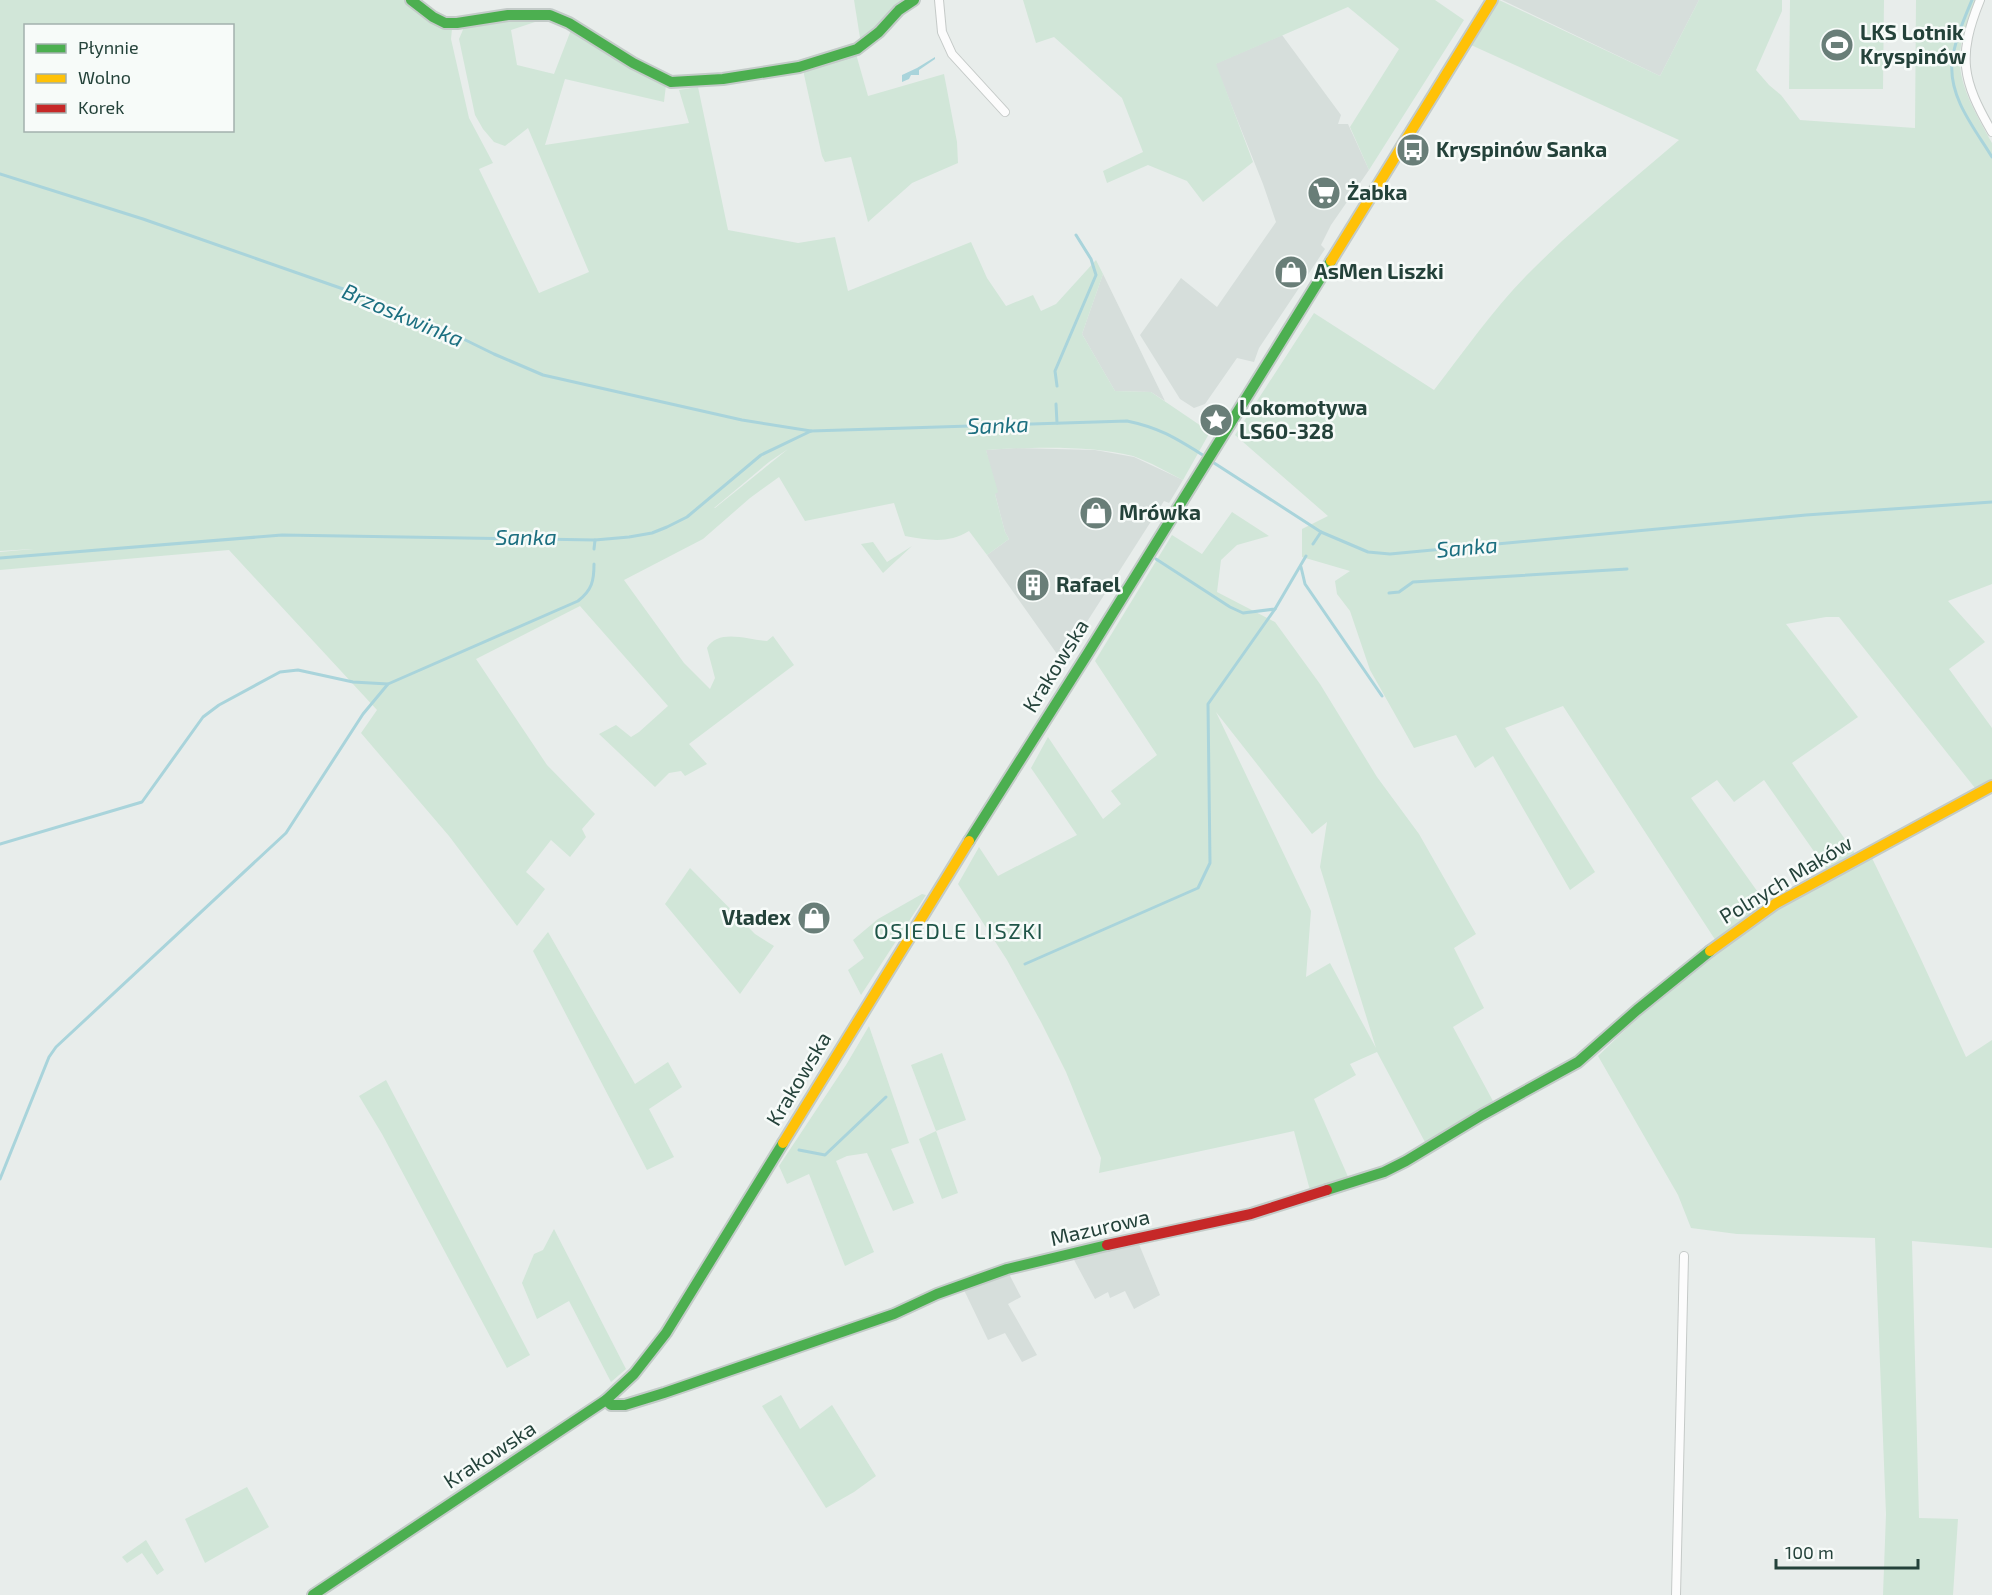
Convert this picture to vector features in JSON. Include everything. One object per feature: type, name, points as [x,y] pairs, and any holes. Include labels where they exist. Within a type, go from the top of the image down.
[{"type":"street","points":[[411,0],[445,22],[457,23],[508,15],[550,15],[569,23],[633,63],[671,82],[723,79],[799,67],[857,49],[879,32],[899,10],[914,0]]},
{"type":"street","points":[[939,0],[942,32],[952,54],[1005,112]]},
{"type":"street","name":"Krakowska","points":[[313,1595],[330,1590],[606,1400],[634,1374],[666,1333],[981,821],[1081,664],[1492,0]]},
{"type":"street","points":[[1980,0],[1968,34],[1965,68],[1977,106],[1992,132]]},
{"type":"street","name":"Polnych Maków","points":[[1588,1054],[1637,1010],[1707,953],[1775,904],[1992,786]]},
{"type":"street","name":"Mazurowa","points":[[606,1400],[611,1405],[625,1404],[664,1393],[894,1314],[938,1294],[1007,1269],[1114,1243],[1251,1214],[1384,1172],[1588,1054]]},
{"type":"street","points":[[1677,1595],[1684,1256]]},
{"type":"shaded area","points":[[1502,0],[1699,0],[1660,76]]},
{"type":"shaded area","points":[[1282,35],[1341,115],[1338,124],[1348,124],[1369,170],[1331,225],[1321,245],[1325,249],[1259,348],[1254,362],[1237,358],[1205,404],[1194,408],[1180,399],[1140,335],[1181,278],[1217,307],[1276,222],[1215,64]]},
{"type":"shaded area","points":[[1103,274],[1165,401],[1151,392],[1115,391],[1082,334]]},
{"type":"shaded area","points":[[1016,448],[1095,450],[1134,457],[1183,480],[1169,503],[1164,501],[1062,661],[987,555],[1009,539],[995,494],[986,450]]},
{"type":"shaded area","points":[[1138,1242],[1160,1295],[1134,1309],[1125,1291],[1110,1298],[1108,1292],[1095,1299],[1073,1258]]},
{"type":"shaded area","points":[[1009,1274],[1021,1297],[1008,1304],[1037,1355],[1022,1362],[1005,1333],[988,1340],[963,1288]]},
{"type":"green space","points":[[0,0],[409,0],[422,17],[452,29],[451,39],[469,118],[493,163],[479,169],[539,293],[589,272],[528,128],[505,146],[494,142],[475,115],[459,39],[465,25],[534,17],[535,22],[511,30],[517,65],[554,74],[571,30],[666,85],[664,102],[565,79],[545,145],[689,123],[679,90],[698,87],[728,230],[798,243],[835,237],[848,291],[971,242],[987,278],[1006,306],[1033,295],[1041,311],[1056,304],[1096,260],[1103,274],[1082,334],[1115,391],[1151,392],[1210,432],[1183,480],[1139,458],[1117,452],[1060,448],[986,450],[998,492],[995,494],[1009,539],[987,555],[969,531],[946,539],[930,540],[905,536],[894,503],[805,521],[779,477],[750,498],[703,539],[624,580],[684,663],[710,689],[715,678],[707,648],[718,638],[734,637],[767,641],[773,636],[794,665],[689,744],[707,764],[685,776],[681,771],[669,773],[655,787],[599,734],[616,725],[631,737],[668,706],[580,606],[476,659],[547,765],[595,814],[582,829],[586,837],[570,857],[551,840],[526,872],[545,889],[517,926],[449,836],[361,733],[377,710],[229,550],[0,570],[0,552],[33,549],[0,551]],"holes":[[[788,449],[715,508],[769,462]]]},
{"type":"green space","points":[[854,0],[907,0],[861,44]]},
{"type":"green space","points":[[1023,0],[1435,0],[1464,20],[1369,170],[1350,127],[1399,49],[1348,7],[1216,64],[1253,162],[1203,202],[1187,181],[1148,165],[1107,183],[1103,171],[1143,152],[1122,98],[1054,37],[1036,43]]},
{"type":"green space","points":[[1499,0],[1660,76],[1699,0],[1782,0],[1782,11],[1756,70],[1781,95],[1800,120],[1915,128],[1916,0],[1977,0],[1962,39],[1960,58],[1968,96],[1992,143],[1992,584],[1948,601],[1985,642],[1949,669],[1992,728],[1992,780],[1975,788],[1839,617],[1786,624],[1858,717],[1792,763],[1856,855],[1827,870],[1764,780],[1734,802],[1717,780],[1691,798],[1767,905],[1716,941],[1563,706],[1505,728],[1595,872],[1570,890],[1493,756],[1475,768],[1456,735],[1414,748],[1370,670],[1350,611],[1337,594],[1335,581],[1350,571],[1302,557],[1302,529],[1328,516],[1235,435],[1314,313],[1434,390],[1519,283],[1586,219],[1679,140],[1471,45]]},
{"type":"green space","name":"LKS Lotnik Kryspinów","points":[[1790,0],[1884,0],[1883,89],[1789,89]]},
{"type":"green space","points":[[856,54],[868,96],[944,74],[957,142],[958,163],[912,183],[868,222],[851,157],[825,162],[822,156],[803,70]]},
{"type":"green space","points":[[1232,512],[1269,536],[1237,545],[1221,560],[1217,592],[1275,622],[1320,684],[1377,777],[1419,834],[1476,934],[1454,948],[1484,1008],[1453,1027],[1493,1101],[1426,1144],[1377,1052],[1350,1064],[1356,1075],[1314,1099],[1349,1179],[1311,1194],[1294,1131],[1099,1173],[1101,1158],[1066,1072],[1007,960],[958,884],[979,847],[998,876],[1077,835],[1031,768],[1048,737],[1103,819],[1121,804],[1111,791],[1157,755],[1095,661],[1172,535],[1202,554]],"holes":[[[1216,712],[1312,834],[1327,822],[1320,867],[1376,1048],[1330,963],[1306,977],[1311,911]]]},
{"type":"green space","points":[[873,542],[887,562],[912,546],[883,573],[861,544]]},
{"type":"green space","points":[[1871,856],[1966,1057],[1992,1040],[1992,1248],[1912,1241],[1919,1518],[1958,1519],[1953,1595],[1883,1595],[1886,1514],[1875,1238],[1737,1234],[1691,1228],[1678,1195],[1598,1056],[1661,997],[1751,926]]},
{"type":"green space","points":[[690,868],[755,934],[774,946],[740,994],[665,904]]},
{"type":"green space","points":[[922,894],[926,895],[861,995],[848,970],[864,958],[853,940],[878,919]]},
{"type":"green space","points":[[548,932],[635,1084],[668,1062],[682,1087],[649,1109],[674,1157],[647,1170],[533,951]]},
{"type":"green space","points":[[869,1026],[909,1143],[891,1149],[914,1203],[893,1211],[867,1153],[847,1156],[836,1161],[874,1252],[845,1266],[809,1174],[787,1184],[779,1166]]},
{"type":"green space","points":[[942,1053],[966,1120],[936,1131],[911,1065]]},
{"type":"green space","points":[[386,1080],[530,1355],[507,1368],[382,1134],[359,1096]]},
{"type":"green space","points":[[936,1131],[958,1193],[942,1199],[919,1139]]},
{"type":"green space","points":[[554,1229],[626,1369],[611,1382],[569,1301],[537,1319],[522,1283],[534,1254],[543,1250]]},
{"type":"green space","points":[[781,1395],[800,1429],[832,1405],[876,1476],[826,1508],[762,1406]]},
{"type":"green space","points":[[247,1487],[269,1527],[205,1563],[185,1519]]},
{"type":"green space","points":[[146,1540],[164,1570],[157,1575],[142,1553],[127,1563],[122,1557]]},
{"type":"water","points":[[935,57],[919,70],[919,75],[911,75],[909,79],[902,82],[902,75]]},
{"type":"waterway","points":[[1972,0],[1955,47],[1952,76],[1964,113],[1992,157]]},
{"type":"waterway","name":"Brzoskwinka","points":[[0,174],[143,219],[369,298],[543,375],[742,420],[811,431]]},
{"type":"waterway","points":[[1057,386],[1055,371],[1096,275],[1091,259],[1076,235]]},
{"type":"waterway","points":[[1056,404],[1057,423]]},
{"type":"waterway","name":"Sanka","points":[[0,558],[282,535],[595,540],[629,537],[652,533],[687,517],[761,455],[811,431],[1127,421],[1159,431],[1206,457]]},
{"type":"waterway","name":"Sanka","points":[[1211,461],[1321,532],[1368,552],[1390,554],[1806,515],[1992,502]]},
{"type":"waterway","points":[[1313,544],[1321,532]]},
{"type":"waterway","points":[[594,549],[595,540]]},
{"type":"waterway","points":[[1156,559],[1243,613],[1275,609],[1306,556]]},
{"type":"waterway","points":[[0,1179],[49,1057],[56,1047],[286,833],[363,714],[388,684],[578,601],[591,585],[594,564]]},
{"type":"waterway","points":[[1301,567],[1305,584],[1382,696]]},
{"type":"waterway","points":[[1389,593],[1399,592],[1413,582],[1627,569]]},
{"type":"waterway","points":[[1025,964],[1198,888],[1210,863],[1208,704],[1275,609]]},
{"type":"waterway","points":[[0,844],[142,802],[203,717],[219,705],[280,672],[298,670],[353,682],[388,684]]},
{"type":"waterway","points":[[799,1150],[825,1155],[886,1097]]},
{"type":"traffic: fast","points":[[411,0],[445,23],[508,15],[550,15],[569,23],[633,63],[671,82],[723,79],[799,67],[857,49],[879,32],[899,10],[914,0]]},
{"type":"traffic: fast","points":[[969,841],[1331,261]]},
{"type":"traffic: fast","points":[[1327,1190],[1384,1172],[1406,1161],[1482,1115],[1578,1062],[1637,1010],[1710,951]]},
{"type":"traffic: fast","points":[[313,1595],[606,1400],[634,1374],[666,1333],[783,1143]]},
{"type":"traffic: fast","points":[[606,1400],[611,1405],[625,1405],[664,1393],[894,1314],[937,1294],[1007,1269],[1107,1245]]},
{"type":"traffic: slow","points":[[1331,261],[1492,0]]},
{"type":"traffic: slow","points":[[1710,951],[1775,904],[1992,786]]},
{"type":"traffic: slow","points":[[783,1143],[969,841]]},
{"type":"traffic: jam","points":[[1107,1245],[1251,1214],[1327,1190]]},
{"type":"place","name":"LKS Lotnik Kryspinów","points":[[1837,45]]},
{"type":"place","name":"Kryspinów Sanka","points":[[1413,150]]},
{"type":"place","name":"Żabka","points":[[1324,193]]},
{"type":"place","name":"AsMen Liszki","points":[[1291,272]]},
{"type":"place","name":"Lokomotywa LS60-328","points":[[1216,420]]},
{"type":"place","name":"Mrówka","points":[[1096,513]]},
{"type":"place","name":"Rafael","points":[[1033,585]]},
{"type":"place","name":"Vładex","points":[[814,918]]},
{"type":"district","name":"OSIEDLE LISZKI","points":[[959,931]]}]
